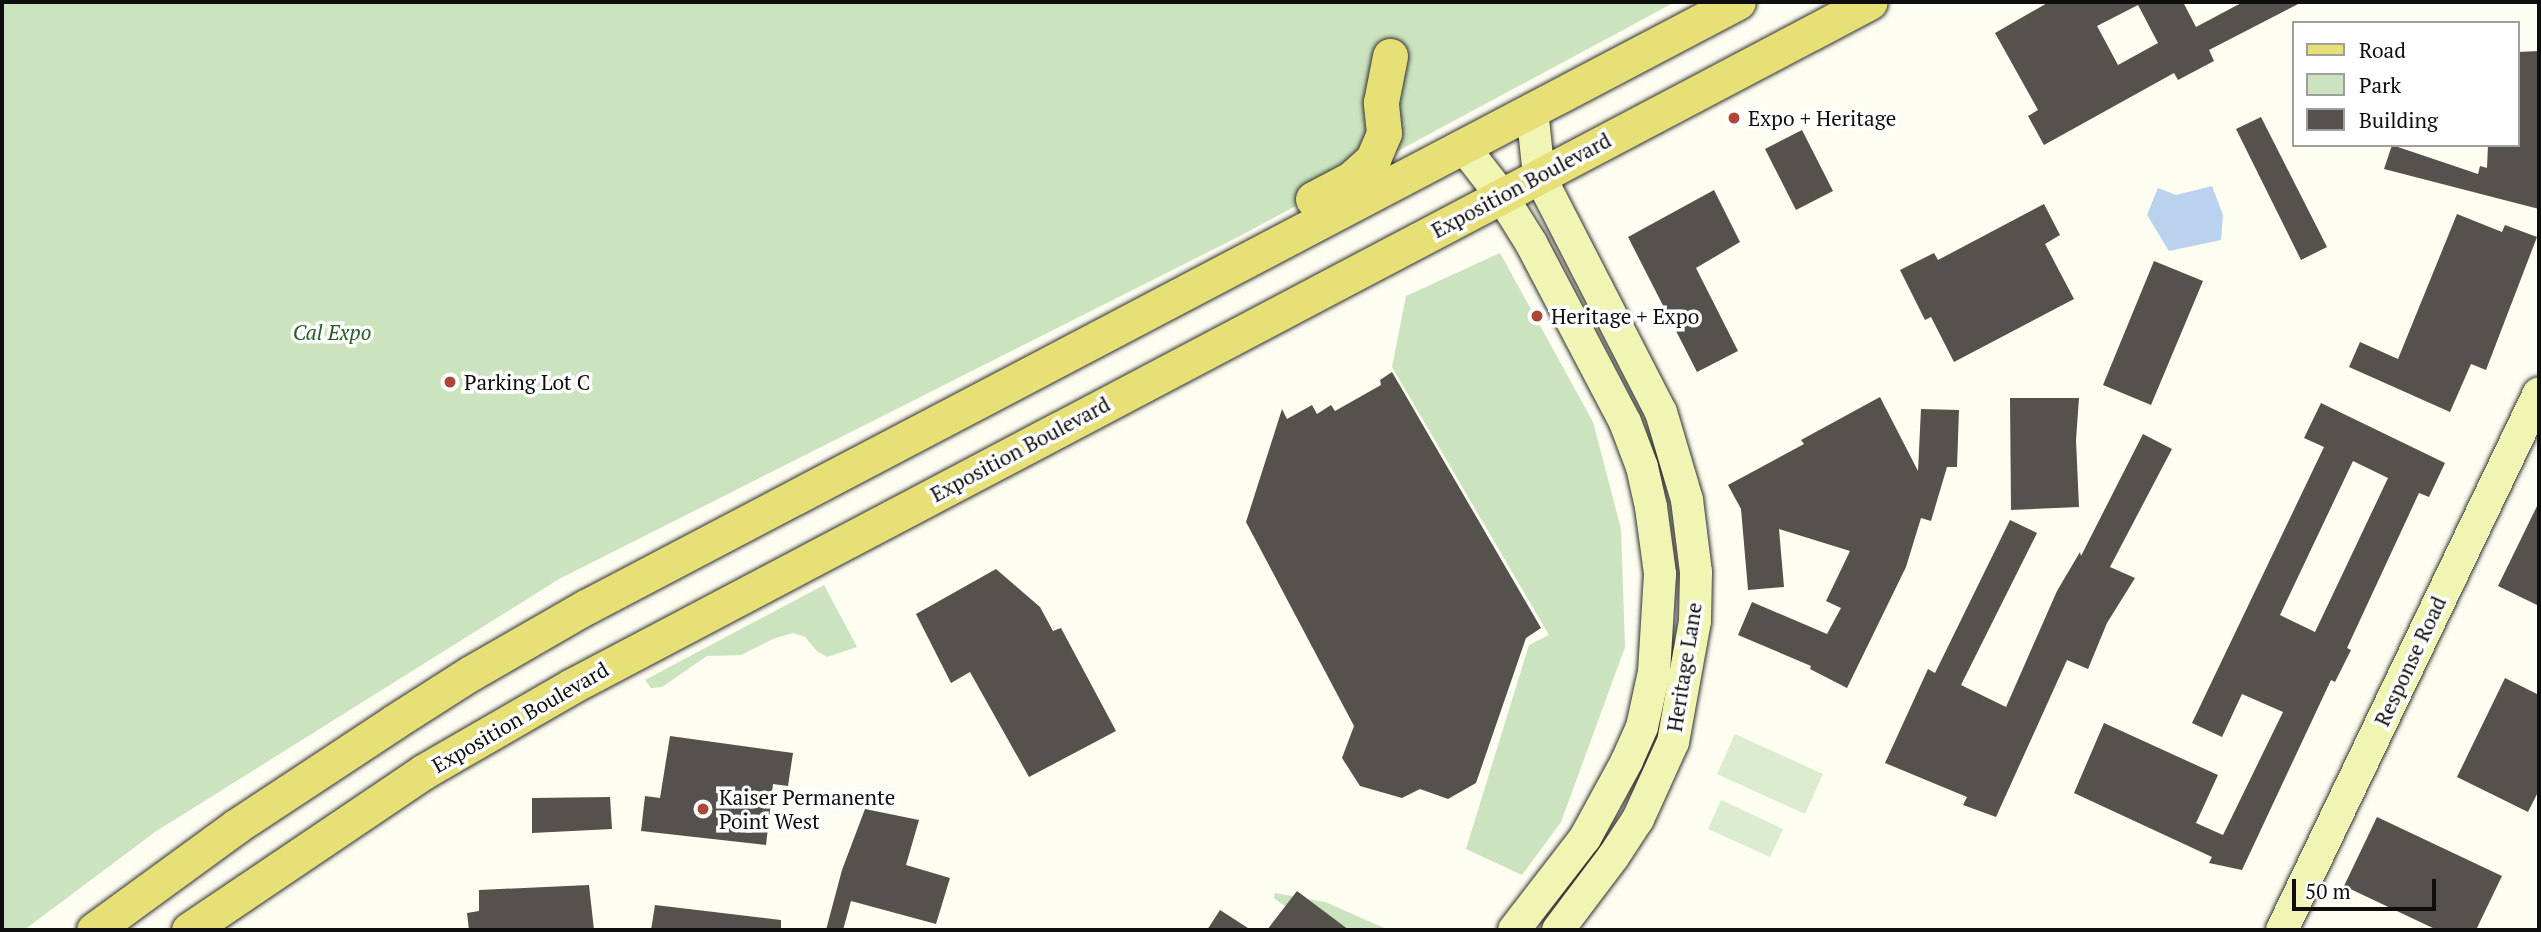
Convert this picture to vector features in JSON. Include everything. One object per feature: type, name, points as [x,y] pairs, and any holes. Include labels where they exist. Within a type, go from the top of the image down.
[{"type":"main road","points":[[98,929],[235,827],[471,673],[586,607],[1738,2]]},
{"type":"main road","name":"Exposition Boulevard","points":[[189,930],[422,772],[570,687],[1870,2]]},
{"type":"main road","points":[[1240,264],[1290,212],[1351,179],[1373,159],[1384,132],[1381,102],[1390,56]]},
{"type":"main road","name":"Heritage Lane","points":[[1532,110],[1539,175],[1661,412],[1684,487],[1696,572],[1693,635],[1673,742],[1638,819],[1614,858],[1558,930]]},
{"type":"main road","name":"Heritage Lane","points":[[1463,146],[1502,195],[1531,243],[1625,422],[1642,467],[1651,508],[1660,575],[1654,672],[1642,727],[1627,761],[1585,838],[1514,930]]},
{"type":"main road","name":"Response Road","points":[[2282,930],[2539,393]]},
{"type":"green space","name":"Cal Expo","points":[[2,2],[1675,2],[1236,238],[559,579],[155,832],[24,930],[2,930]]},
{"type":"green space","points":[[1500,253],[1593,422],[1621,529],[1625,647],[1561,822],[1522,875],[1466,849],[1529,645],[1549,635],[1392,367],[1406,296]]},
{"type":"green space","points":[[824,585],[857,647],[827,657],[817,651],[805,637],[793,633],[775,638],[741,655],[707,656],[662,687],[651,688],[645,680]]},
{"type":"green space","points":[[1735,734],[1823,774],[1805,814],[1717,774]]},
{"type":"green space","points":[[1721,800],[1783,829],[1770,857],[1708,829]]},
{"type":"green space","points":[[1275,893],[1325,902],[1389,930],[1317,930],[1274,898]]},
{"type":"water","points":[[2212,186],[2223,215],[2221,240],[2169,251],[2147,215],[2158,188],[2176,195]]},
{"type":"building","points":[[2049,2],[2183,2],[2196,27],[2243,2],[2302,2],[2209,50],[2214,61],[2178,80],[2174,73],[2044,145],[2028,116],[2038,110],[1995,33]],"holes":[[[2138,5],[2158,43],[2118,65],[2097,26]]]},
{"type":"building","points":[[2539,51],[2539,209],[2384,169],[2391,147],[2478,174],[2480,166],[2487,168],[2488,147],[2520,147],[2520,52]]},
{"type":"building","points":[[2261,117],[2327,247],[2301,260],[2236,129]]},
{"type":"building","points":[[1802,130],[1833,191],[1796,210],[1765,149]]},
{"type":"building","points":[[1714,190],[1740,242],[1696,268],[1738,351],[1697,372],[1628,237]]},
{"type":"building","points":[[2044,204],[2060,235],[2045,244],[2074,299],[1954,362],[1931,317],[1925,320],[1900,270],[1934,253],[1938,260]]},
{"type":"building","points":[[2457,214],[2502,232],[2505,225],[2537,237],[2486,370],[2471,364],[2450,412],[2349,367],[2360,342],[2398,359]]},
{"type":"building","points":[[2154,261],[2203,281],[2151,405],[2103,385]]},
{"type":"building","points":[[1392,372],[1541,628],[1526,638],[1476,783],[1448,799],[1420,789],[1402,798],[1360,786],[1342,758],[1354,726],[1246,522],[1282,409],[1287,419],[1312,405],[1317,414],[1331,405],[1335,411],[1381,385],[1380,380]]},
{"type":"building","points":[[1880,397],[1918,471],[1921,409],[1959,410],[1957,467],[1947,467],[1931,521],[1921,518],[1906,567],[1847,688],[1810,669],[1811,666],[1738,635],[1752,602],[1827,634],[1841,608],[1826,601],[1850,551],[1779,529],[1784,587],[1748,590],[1741,509],[1728,485],[1804,444],[1801,440]]},
{"type":"building","points":[[2010,398],[2079,398],[2076,440],[2079,507],[2011,510]]},
{"type":"building","points":[[2321,403],[2445,463],[2429,497],[2419,493],[2347,648],[2351,650],[2335,682],[2331,680],[2242,870],[2209,863],[2212,857],[2074,793],[2104,723],[2218,775],[2196,823],[2223,835],[2283,712],[2242,694],[2222,737],[2192,723],[2324,447],[2304,438]],"holes":[[[2353,461],[2388,478],[2315,632],[2280,615]]]},
{"type":"building","points":[[2143,434],[2172,449],[2110,567],[2135,578],[2107,623],[2088,669],[2067,660],[1996,817],[1963,805],[1967,797],[1885,763],[1928,669],[1935,673],[2010,520],[2037,533],[1961,685],[2006,707],[2057,591],[2080,552],[2081,556]]},
{"type":"building","points":[[2539,502],[2539,606],[2498,586]]},
{"type":"building","points":[[996,569],[1040,607],[1053,631],[1061,628],[1116,731],[1029,777],[970,672],[951,683],[916,614]]},
{"type":"building","points":[[2505,678],[2539,695],[2539,790],[2528,812],[2457,777]]},
{"type":"building","points":[[670,736],[793,753],[788,786],[773,784],[766,845],[641,831],[645,796],[660,798]]},
{"type":"building","points":[[610,797],[612,829],[532,833],[532,798]]},
{"type":"building","points":[[865,809],[919,820],[906,865],[950,878],[936,924],[851,901],[843,930],[826,930],[842,870]]},
{"type":"building","points":[[2377,817],[2502,876],[2476,930],[2437,930],[2344,886]]},
{"type":"building","points":[[589,885],[594,930],[469,930],[467,913],[479,911],[479,890]]},
{"type":"building","points":[[1297,891],[1349,930],[1267,930]]},
{"type":"building","points":[[655,905],[781,920],[781,930],[651,930]]},
{"type":"building","points":[[1220,910],[1251,930],[1207,930]]},
{"type":"place","name":"Expo + Heritage","points":[[1734,118]]},
{"type":"place","name":"Heritage + Expo","points":[[1537,316]]},
{"type":"place","name":"Parking Lot C","points":[[450,382]]},
{"type":"place","name":"Kaiser Permanente Point West","points":[[703,809]]}]
